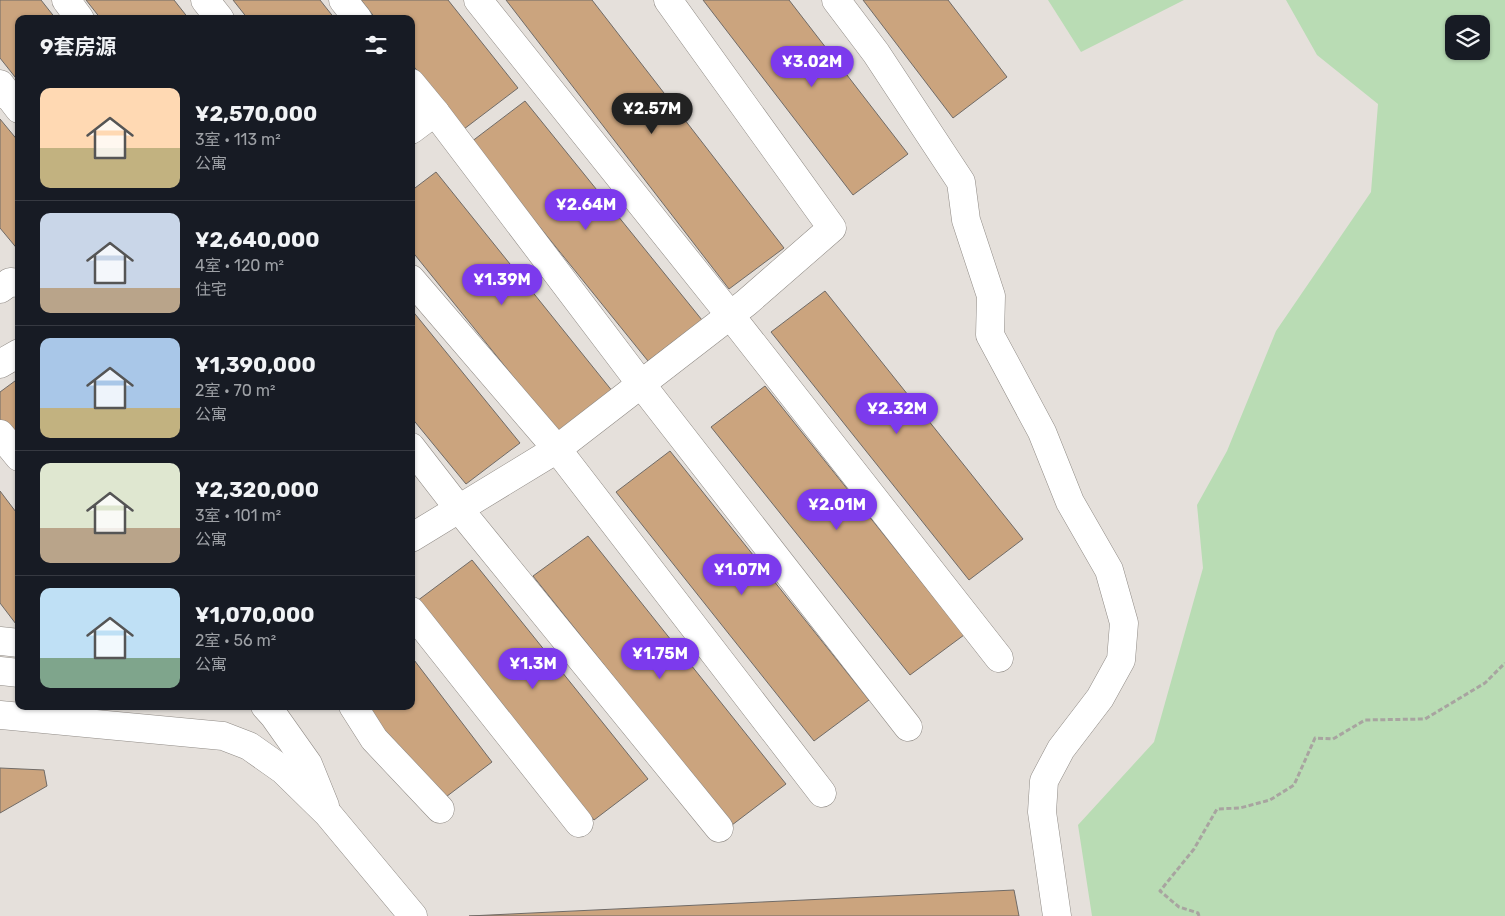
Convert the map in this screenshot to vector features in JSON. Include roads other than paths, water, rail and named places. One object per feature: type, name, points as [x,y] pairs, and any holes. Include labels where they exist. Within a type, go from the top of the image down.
[{"type":"street","points":[[66,0],[77,15]]},
{"type":"street","points":[[205,0],[217,15]]},
{"type":"street","points":[[343,0],[355,15]]},
{"type":"street","points":[[478,0],[730,315],[1000,658]]},
{"type":"street","points":[[415,536],[556,449],[746,303],[832,228],[668,0]]},
{"type":"street","points":[[836,0],[876,53],[961,182],[966,220],[991,296],[990,335],[1042,432],[1070,502],[1109,570],[1124,623],[1120,660],[1100,698],[1061,749],[1044,781],[1042,812],[1057,916]]},
{"type":"street","points":[[0,84],[15,104]]},
{"type":"street","points":[[415,88],[641,384],[908,727]]},
{"type":"street","points":[[415,127],[435,112]]},
{"type":"street","points":[[415,284],[556,449],[822,793]]},
{"type":"street","points":[[0,364],[15,355]]},
{"type":"street","points":[[0,434],[15,452]]},
{"type":"street","points":[[415,452],[720,828]]},
{"type":"street","points":[[415,616],[579,823]]},
{"type":"street","points":[[0,641],[15,643]]},
{"type":"street","points":[[0,671],[15,673]]},
{"type":"street","points":[[269,710],[308,764],[328,814]]},
{"type":"street","points":[[356,710],[374,738],[440,809]]},
{"type":"street","points":[[0,715],[224,736],[250,746],[276,766],[328,814],[413,916]]}]
